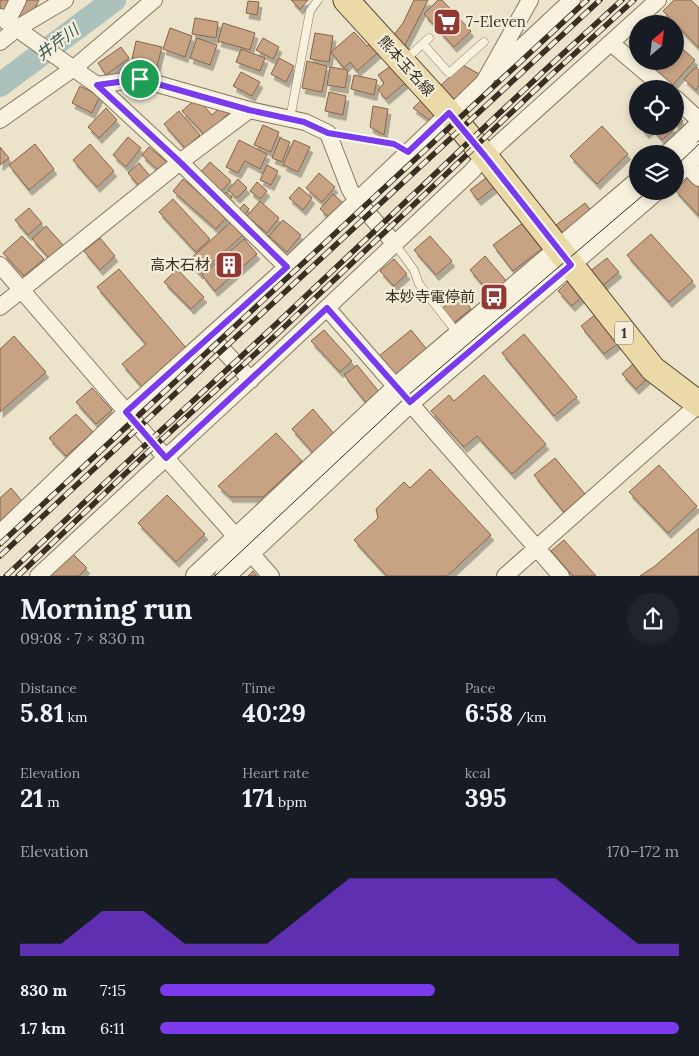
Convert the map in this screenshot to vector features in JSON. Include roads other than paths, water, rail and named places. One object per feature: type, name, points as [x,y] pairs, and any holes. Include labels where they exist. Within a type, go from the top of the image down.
[{"type":"main road","name":"熊本玉名線","points":[[346,0],[450,114],[485,156],[653,369],[699,404]]},
{"type":"street","points":[[0,42],[11,25],[18,0]]},
{"type":"street","points":[[11,25],[65,0]]},
{"type":"street","points":[[0,120],[154,0]]},
{"type":"street","points":[[484,82],[530,0]]},
{"type":"street","points":[[0,533],[126,412],[287,267],[572,0]]},
{"type":"street","points":[[38,576],[251,380],[472,171],[485,156],[658,0]]},
{"type":"street","points":[[11,25],[97,85],[180,162],[287,267]]},
{"type":"street","points":[[612,43],[655,80]]},
{"type":"street","points":[[97,85],[140,79],[249,110],[304,122],[328,133],[350,190],[357,201],[395,244]]},
{"type":"street","points":[[684,106],[699,120]]},
{"type":"street","points":[[0,307],[180,162],[249,110]]},
{"type":"street","points":[[684,162],[699,126]]},
{"type":"street","points":[[565,258],[629,191]]},
{"type":"street","points":[[196,576],[237,537],[565,258],[643,200]]},
{"type":"street","points":[[0,266],[271,576]]},
{"type":"street","points":[[327,308],[561,576]]},
{"type":"street","points":[[210,336],[251,380]]},
{"type":"street","points":[[226,576],[404,395]]},
{"type":"street","points":[[505,576],[699,404]]},
{"type":"lane","points":[[290,119],[310,11],[318,0]]},
{"type":"lane","points":[[402,62],[430,38]]},
{"type":"lane","points":[[423,44],[449,74],[484,42]]},
{"type":"lane","points":[[328,133],[394,144],[408,152]]},
{"type":"lane","points":[[395,244],[414,270],[419,284],[465,343]]},
{"type":"waterway","name":"井芹川","points":[[0,85],[114,0]]},
{"type":"tram line","points":[[684,158],[699,144]]},
{"type":"tram line","points":[[215,576],[406,397],[637,200]]},
{"type":"railway","points":[[0,544],[587,0]]},
{"type":"railway","points":[[0,556],[600,0]]},
{"type":"railway","points":[[6,576],[622,0]]},
{"type":"railway","points":[[18,576],[550,76],[634,0]]},
{"type":"place","name":"7-Eleven","points":[[447,22]]},
{"type":"place","name":"高木石材","points":[[229,265]]},
{"type":"place","name":"本妙寺電停前","points":[[494,297]]}]
